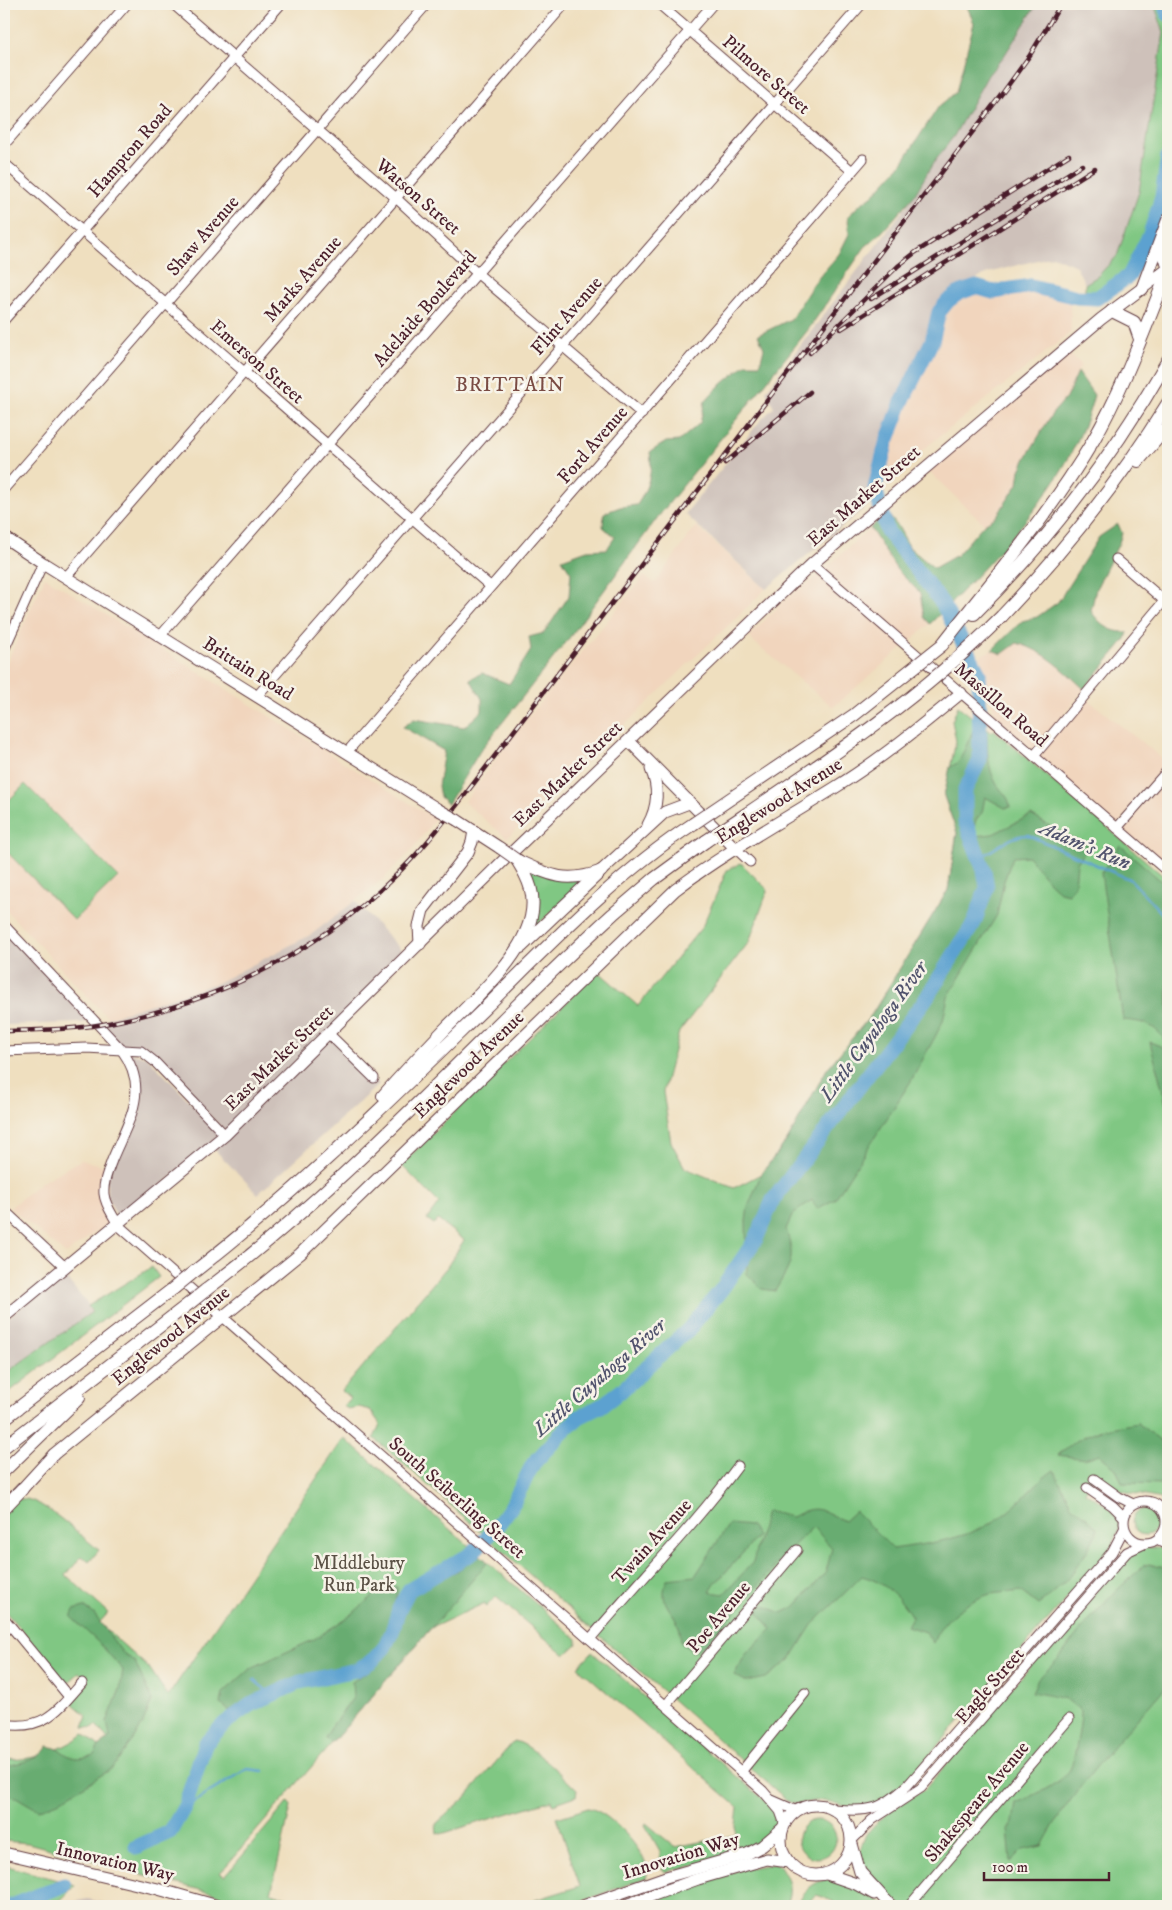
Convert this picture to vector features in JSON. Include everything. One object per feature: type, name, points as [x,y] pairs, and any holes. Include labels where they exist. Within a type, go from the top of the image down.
[{"type":"highway","points":[[983,599],[1078,466],[1108,414],[1168,268],[1165,257],[1166,226]]},
{"type":"highway","points":[[1142,289],[1166,226]]},
{"type":"highway","points":[[1112,311],[1134,322],[1140,338]]},
{"type":"highway","points":[[4,1419],[174,1288],[254,1224],[322,1165],[579,915],[637,865],[693,824],[854,715],[942,645],[983,599],[1054,527],[1088,483],[1136,414],[1168,360]]},
{"type":"highway","points":[[4,1447],[258,1249],[367,1154],[613,914],[654,879],[706,841],[902,707],[951,665],[1002,616],[1061,553],[1112,488],[1168,403]]},
{"type":"highway","points":[[1112,488],[1152,447],[1168,426]]},
{"type":"highway","points":[[322,1165],[496,976],[512,955],[529,924],[533,903],[530,884],[517,860]]},
{"type":"highway","points":[[512,955],[601,871]]},
{"type":"highway","points":[[4,1471],[119,1358]]},
{"type":"highway","points":[[4,1411],[61,1375]]},
{"type":"highway","points":[[4,1508],[22,1489]]},
{"type":"main road","name":"East Market Street","points":[[4,1318],[225,1135],[510,854],[812,564],[1112,311],[1168,268]]},
{"type":"main road","name":"Brittain Road","points":[[4,537],[457,820],[517,860],[551,876],[576,878],[601,871],[646,828],[671,809],[689,803]]},
{"type":"main road","name":"Englewood Avenue","points":[[22,1489],[54,1454],[300,1254],[675,890],[735,848],[837,786],[900,743],[961,692]]},
{"type":"main road","points":[[629,741],[735,848]]},
{"type":"main road","points":[[646,828],[652,815],[656,798],[656,781],[649,762]]},
{"type":"main road","points":[[420,944],[419,926],[424,910],[468,852],[474,831]]},
{"type":"main road","points":[[851,1842],[844,1862],[827,1874],[815,1876],[803,1873],[788,1862],[782,1846],[784,1826],[797,1811],[814,1805],[833,1809],[847,1823],[859,1869],[888,1903]]},
{"type":"main road","name":"Innovation Way","points":[[582,1906],[666,1877],[747,1854],[762,1846],[784,1826]]},
{"type":"main road","name":"Innovation Way","points":[[4,1853],[158,1889],[218,1906]]},
{"type":"main road","name":"Innovation Way","points":[[623,1906],[698,1879],[767,1859],[788,1862]]},
{"type":"main road","points":[[827,1874],[856,1884],[888,1903]]},
{"type":"street","points":[[4,145],[127,4]]},
{"type":"street","name":"Watson Street","points":[[173,4],[396,198],[478,274],[642,414]]},
{"type":"street","name":"Hampton Road","points":[[4,320],[281,4]]},
{"type":"street","name":"Shaw Avenue","points":[[4,489],[426,4]]},
{"type":"street","name":"Marks Avenue","points":[[66,577],[565,4]]},
{"type":"street","name":"Pilmore Street","points":[[659,4],[852,172]]},
{"type":"street","name":"Adelaide Boulevard","points":[[161,635],[713,4]]},
{"type":"street","name":"Flint Avenue","points":[[257,696],[862,4]]},
{"type":"street","name":"Ford Avenue","points":[[347,752],[863,158]]},
{"type":"street","name":"Emerson Street","points":[[4,162],[490,586]]},
{"type":"street","points":[[1034,756],[1166,602],[1116,559]]},
{"type":"street","points":[[4,650],[43,563]]},
{"type":"street","name":"Massillon Road","points":[[812,564],[1168,872]]},
{"type":"street","points":[[1117,828],[1168,770]]},
{"type":"street","points":[[735,848],[750,862]]},
{"type":"street","points":[[4,925],[121,1049],[131,1063],[138,1094],[104,1184],[105,1200],[118,1225]]},
{"type":"street","points":[[329,1034],[374,1078]]},
{"type":"street","points":[[4,1051],[121,1049],[141,1051],[155,1062],[225,1135]]},
{"type":"street","points":[[4,1210],[65,1267]]},
{"type":"street","name":"South Seiberling Street","points":[[118,1225],[772,1800],[797,1811]]},
{"type":"street","name":"Twain Avenue","points":[[590,1639],[621,1601],[707,1506],[738,1466]]},
{"type":"street","points":[[1094,1479],[1119,1497],[1134,1504],[1147,1501],[1154,1503],[1164,1513],[1167,1529],[1158,1539],[1144,1544],[1132,1540],[1124,1529],[1124,1517],[1134,1504]]},
{"type":"street","points":[[1087,1488],[1113,1506],[1124,1517]]},
{"type":"street","name":"Eagle Street","points":[[833,1809],[872,1810],[890,1801],[908,1785],[1112,1552],[1124,1529]]},
{"type":"street","points":[[1158,1539],[1168,1546]]},
{"type":"street","name":"Eagle Street","points":[[851,1842],[872,1820],[921,1788],[1118,1561],[1127,1552],[1144,1544]]},
{"type":"street","name":"Poe Avenue","points":[[666,1705],[797,1550]]},
{"type":"street","points":[[4,1618],[69,1697]]},
{"type":"street","points":[[4,1724],[29,1725],[42,1721],[54,1714],[82,1683]]},
{"type":"street","points":[[741,1772],[805,1693]]},
{"type":"street","name":"Shakespeare Avenue","points":[[909,1906],[1069,1719]]},
{"type":"street","name":"South Seiberling Street","points":[[772,1800],[784,1826]]},
{"type":"shaded area","points":[[1037,4],[1154,4],[1164,32],[1139,192],[1117,256],[1098,276],[1085,284],[1076,266],[1053,256],[988,273],[939,300],[939,312],[932,341],[902,402],[886,444],[875,488],[878,497],[766,589],[685,514],[760,421],[774,407],[766,391],[914,196],[932,165],[954,136],[988,75],[1004,56]]},
{"type":"shaded area","points":[[1031,286],[1070,294],[1071,332],[875,488],[886,444],[902,402],[932,341],[939,312],[948,301],[959,293],[976,287],[993,292]]},
{"type":"shaded area","points":[[1065,351],[1081,364],[1066,398],[1052,414],[1020,470],[1018,484],[995,517],[984,524],[927,470]]},
{"type":"shaded area","points":[[696,526],[766,589],[507,838],[464,802],[519,729],[644,576],[655,583]]},
{"type":"shaded area","points":[[870,528],[897,570],[920,593],[924,617],[930,624],[833,707],[748,637],[787,598],[815,578]]},
{"type":"shaded area","points":[[45,577],[435,819],[411,851],[382,880],[312,934],[217,983],[108,1018],[4,908],[4,669]]},
{"type":"shaded area","points":[[1017,643],[1050,658],[1084,689],[1034,751],[996,718],[980,656],[992,650],[1002,654]]},
{"type":"shaded area","points":[[1087,699],[1168,763],[1117,825],[1037,756]]},
{"type":"shaded area","points":[[1164,779],[1168,783],[1168,870],[1119,828]]},
{"type":"shaded area","points":[[355,901],[406,955],[225,1131],[145,1050],[134,1046],[122,1047],[103,1026],[108,1018],[217,983],[312,934]]},
{"type":"shaded area","points":[[4,925],[94,1020],[82,1023],[4,1025]]},
{"type":"shaded area","points":[[329,1037],[379,1084],[258,1194],[213,1148]]},
{"type":"shaded area","points":[[125,1051],[147,1057],[222,1135],[119,1221],[107,1196],[107,1180],[139,1092],[139,1077]]},
{"type":"shaded area","points":[[81,1160],[105,1166],[102,1181],[113,1219],[66,1254],[10,1208],[40,1183]]},
{"type":"shaded area","points":[[62,1273],[93,1311],[4,1374],[4,1321]]},
{"type":"shaded area","points":[[88,1899],[119,1906],[50,1906]]},
{"type":"green space","points":[[966,4],[1037,4],[1004,56],[988,75],[954,136],[932,165],[914,196],[881,233],[865,247],[808,330],[658,517],[570,637],[480,751],[448,804],[440,797],[438,786],[444,751],[403,727],[414,719],[464,727],[482,711],[482,699],[470,679],[482,673],[509,684],[531,650],[529,637],[544,633],[569,596],[571,573],[562,559],[587,550],[607,549],[615,537],[603,527],[604,513],[620,507],[637,505],[649,480],[650,452],[666,442],[679,441],[700,423],[705,401],[716,389],[746,364],[760,364],[764,348],[758,335],[791,319],[814,283],[839,254],[849,234],[848,217],[858,206],[873,195],[900,166],[939,106],[956,92],[974,23]]},
{"type":"green space","points":[[1154,4],[1168,4],[1168,156],[1162,197],[1150,234],[1125,278],[1097,298],[1085,297],[1085,284],[1098,276],[1117,256],[1139,192],[1164,32]]},
{"type":"green space","points":[[1078,372],[1094,395],[1083,428],[1068,459],[1049,490],[1027,519],[979,574],[930,624],[924,617],[920,593],[897,570],[870,528],[887,513],[899,528],[910,548],[934,568],[957,555],[984,524],[996,517],[1018,484],[1020,470],[1027,456],[1052,414],[1066,398]]},
{"type":"green space","points":[[1118,524],[1122,533],[1119,543],[1096,589],[1091,611],[1106,627],[1116,631],[1128,632],[1126,639],[1084,689],[1053,661],[1027,646],[1017,643],[1002,654],[992,650],[1022,621],[1037,617],[1058,602],[1099,537]]},
{"type":"green space","points":[[958,706],[991,732],[994,730],[1168,880],[1168,1513],[1161,1499],[1117,1490],[1094,1474],[1085,1492],[1112,1509],[1121,1523],[1113,1545],[916,1771],[883,1802],[855,1809],[824,1800],[794,1804],[788,1801],[374,1438],[380,1424],[370,1410],[359,1407],[348,1409],[343,1406],[350,1398],[342,1391],[447,1267],[464,1240],[438,1220],[434,1224],[427,1219],[439,1203],[401,1165],[598,971],[638,1006],[702,927],[727,870],[741,863],[768,890],[749,942],[679,1032],[663,1092],[671,1142],[685,1168],[734,1188],[761,1174],[788,1139],[827,1069],[872,1014],[948,890],[957,832],[944,796],[956,741],[952,721]]},
{"type":"green space","points":[[974,728],[987,734],[991,772],[996,783],[1008,799],[1010,807],[1005,808],[985,797],[982,813],[975,823],[974,836],[993,834],[1031,815],[1065,835],[1090,845],[1077,863],[1075,885],[1068,894],[1060,892],[1028,856],[1013,857],[1004,881],[997,915],[948,997],[943,1021],[911,1081],[835,1199],[817,1209],[812,1200],[793,1214],[786,1229],[791,1248],[788,1268],[775,1291],[762,1289],[747,1274],[746,1221],[748,1207],[761,1174],[788,1139],[827,1069],[872,1014],[948,890],[957,833],[944,796],[950,767],[959,762]]},
{"type":"green space","points":[[25,784],[118,877],[74,920],[4,849],[4,805]]},
{"type":"green space","points":[[1120,845],[1168,887],[1168,1047],[1160,1034],[1150,1026],[1139,1022],[1123,1020],[1101,873]]},
{"type":"green space","points":[[529,868],[584,881],[535,927]]},
{"type":"green space","points":[[1150,1042],[1168,1049],[1168,1107],[1166,1104]]},
{"type":"green space","points":[[152,1267],[159,1277],[4,1396],[4,1374],[92,1312],[88,1306]]},
{"type":"green space","points":[[1138,1423],[1168,1448],[1168,1487],[1163,1484],[1122,1483],[1116,1469],[1099,1454],[1085,1459],[1058,1455],[1086,1435]]},
{"type":"green space","name":"MIddlebury Run Park","points":[[344,1438],[577,1639],[577,1644],[565,1655],[496,1597],[486,1607],[485,1603],[431,1628],[220,1873],[225,1876],[288,1802],[291,1807],[271,1893],[320,1906],[259,1906],[28,1843],[4,1841],[4,1759],[25,1759],[46,1754],[84,1734],[99,1746],[108,1739],[96,1725],[92,1728],[83,1727],[87,1716],[72,1703],[88,1682],[79,1673],[67,1684],[4,1610],[4,1514],[16,1501],[21,1499],[29,1500],[50,1510],[99,1550],[89,1562],[82,1556],[66,1575],[108,1613],[99,1623],[150,1669],[168,1696]]},
{"type":"green space","points":[[1054,1470],[1071,1505],[1088,1518],[1098,1530],[1086,1552],[1066,1581],[1038,1605],[1020,1591],[984,1596],[976,1599],[953,1615],[936,1635],[933,1643],[925,1632],[907,1626],[912,1617],[891,1591],[878,1582],[862,1576],[812,1625],[790,1660],[766,1678],[747,1682],[734,1675],[746,1654],[772,1629],[758,1612],[760,1604],[782,1613],[796,1606],[826,1572],[832,1548],[813,1527],[795,1544],[707,1644],[693,1652],[681,1643],[679,1627],[665,1600],[667,1579],[695,1576],[729,1524],[751,1526],[758,1536],[710,1592],[724,1594],[753,1562],[766,1511],[792,1517],[813,1509],[824,1511],[844,1521],[855,1511],[893,1549],[922,1545],[963,1535],[990,1524],[1009,1511]]},
{"type":"green space","points":[[1145,1509],[1154,1513],[1158,1522],[1154,1531],[1145,1535],[1136,1531],[1132,1522],[1136,1513]]},
{"type":"green space","points":[[1143,1547],[1168,1549],[1168,1906],[902,1906],[878,1885],[866,1871],[861,1857],[862,1845],[868,1833],[889,1812],[925,1789],[1121,1561]]},
{"type":"green space","points":[[480,1555],[488,1562],[332,1743],[325,1738],[353,1698],[352,1682],[371,1669],[391,1648],[408,1599],[426,1585],[457,1571]]},
{"type":"green space","points":[[1149,1564],[1168,1569],[1168,1684],[1083,1783],[1042,1846],[1023,1850],[1011,1862],[1008,1830],[1013,1822],[1016,1803],[1051,1786],[1069,1771],[1079,1732],[1081,1711],[1066,1699],[1032,1692],[1038,1679],[1060,1657],[1081,1629],[1116,1591],[1143,1566]]},
{"type":"green space","points":[[392,1586],[397,1587],[397,1593],[386,1634],[381,1644],[368,1659],[359,1665],[347,1669],[310,1676],[278,1686],[229,1711],[221,1704],[223,1693],[251,1668],[313,1640],[351,1615],[378,1591],[383,1595]]},
{"type":"green space","points":[[84,1607],[94,1614],[122,1652],[135,1662],[152,1700],[142,1726],[113,1768],[58,1802],[38,1810],[16,1797],[4,1795],[4,1764],[7,1766],[30,1760],[45,1751],[48,1746],[77,1758],[94,1755],[99,1746],[110,1737],[107,1722],[120,1689],[123,1670],[101,1645],[71,1617],[74,1610]]},
{"type":"green space","points":[[592,1652],[770,1805],[778,1818],[772,1831],[762,1841],[747,1850],[730,1856],[665,1872],[660,1866],[660,1851],[645,1825],[646,1823],[675,1847],[735,1835],[738,1807],[578,1667]]},
{"type":"green space","points":[[514,1741],[529,1748],[547,1762],[577,1790],[576,1796],[553,1804],[552,1800],[441,1834],[437,1833],[436,1824],[465,1798]]},
{"type":"green space","points":[[588,1808],[607,1817],[628,1837],[644,1859],[647,1870],[646,1878],[567,1906],[516,1906],[580,1886],[557,1818]]},
{"type":"green space","points":[[817,1820],[831,1825],[836,1839],[831,1853],[817,1858],[803,1853],[798,1839],[803,1825]]},
{"type":"green space","points":[[774,1864],[780,1866],[789,1885],[789,1895],[785,1906],[638,1906],[741,1869]]},
{"type":"green space","points":[[4,1865],[75,1885],[63,1898],[52,1906],[4,1906]]},
{"type":"green space","points":[[828,1879],[867,1891],[885,1906],[838,1906],[830,1899],[816,1895],[806,1906],[796,1906],[809,1888],[822,1880]]},
{"type":"waterway","name":"Little Cuyahoga River","points":[[1166,4],[1168,14]]},
{"type":"waterway","name":"Little Cuyahoga River","points":[[136,1847],[170,1832],[185,1806],[205,1744],[225,1723],[250,1705],[300,1682],[356,1670],[372,1661],[384,1648],[392,1632],[399,1609],[409,1590],[471,1554],[494,1530],[511,1507],[533,1464],[558,1437],[579,1417],[601,1406],[621,1391],[689,1329],[721,1290],[756,1239],[773,1200],[925,1000],[974,923],[987,887],[984,870],[965,821],[965,790],[980,760],[979,673],[942,603],[887,531],[875,488],[886,444],[902,402],[932,341],[939,312],[948,301],[959,293],[976,287],[993,292],[1031,286],[1077,297],[1097,298],[1129,276],[1150,234],[1162,197],[1168,156]]},
{"type":"waterway","name":"Adam's Run","points":[[980,858],[1015,837],[1028,835],[1131,880],[1168,920]]},
{"type":"waterway","points":[[254,1680],[272,1695]]},
{"type":"waterway","points":[[184,1808],[247,1769],[264,1771]]},
{"type":"waterway","name":"Little Cuyahoga River","points":[[12,1906],[64,1885]]},
{"type":"railway","points":[[4,1031],[83,1027],[109,1023],[193,1000],[233,984],[272,966],[310,944],[379,891],[410,861],[457,805],[1004,91],[1030,55],[1061,4]]},
{"type":"railway","points":[[810,353],[898,266],[916,252],[1069,155]]},
{"type":"railway","points":[[871,299],[1082,165]]},
{"type":"railway","points":[[841,329],[1095,168]]},
{"type":"railway","points":[[725,463],[810,392]]},
{"type":"district","name":"BRITTAIN","points":[[510,385]]}]
